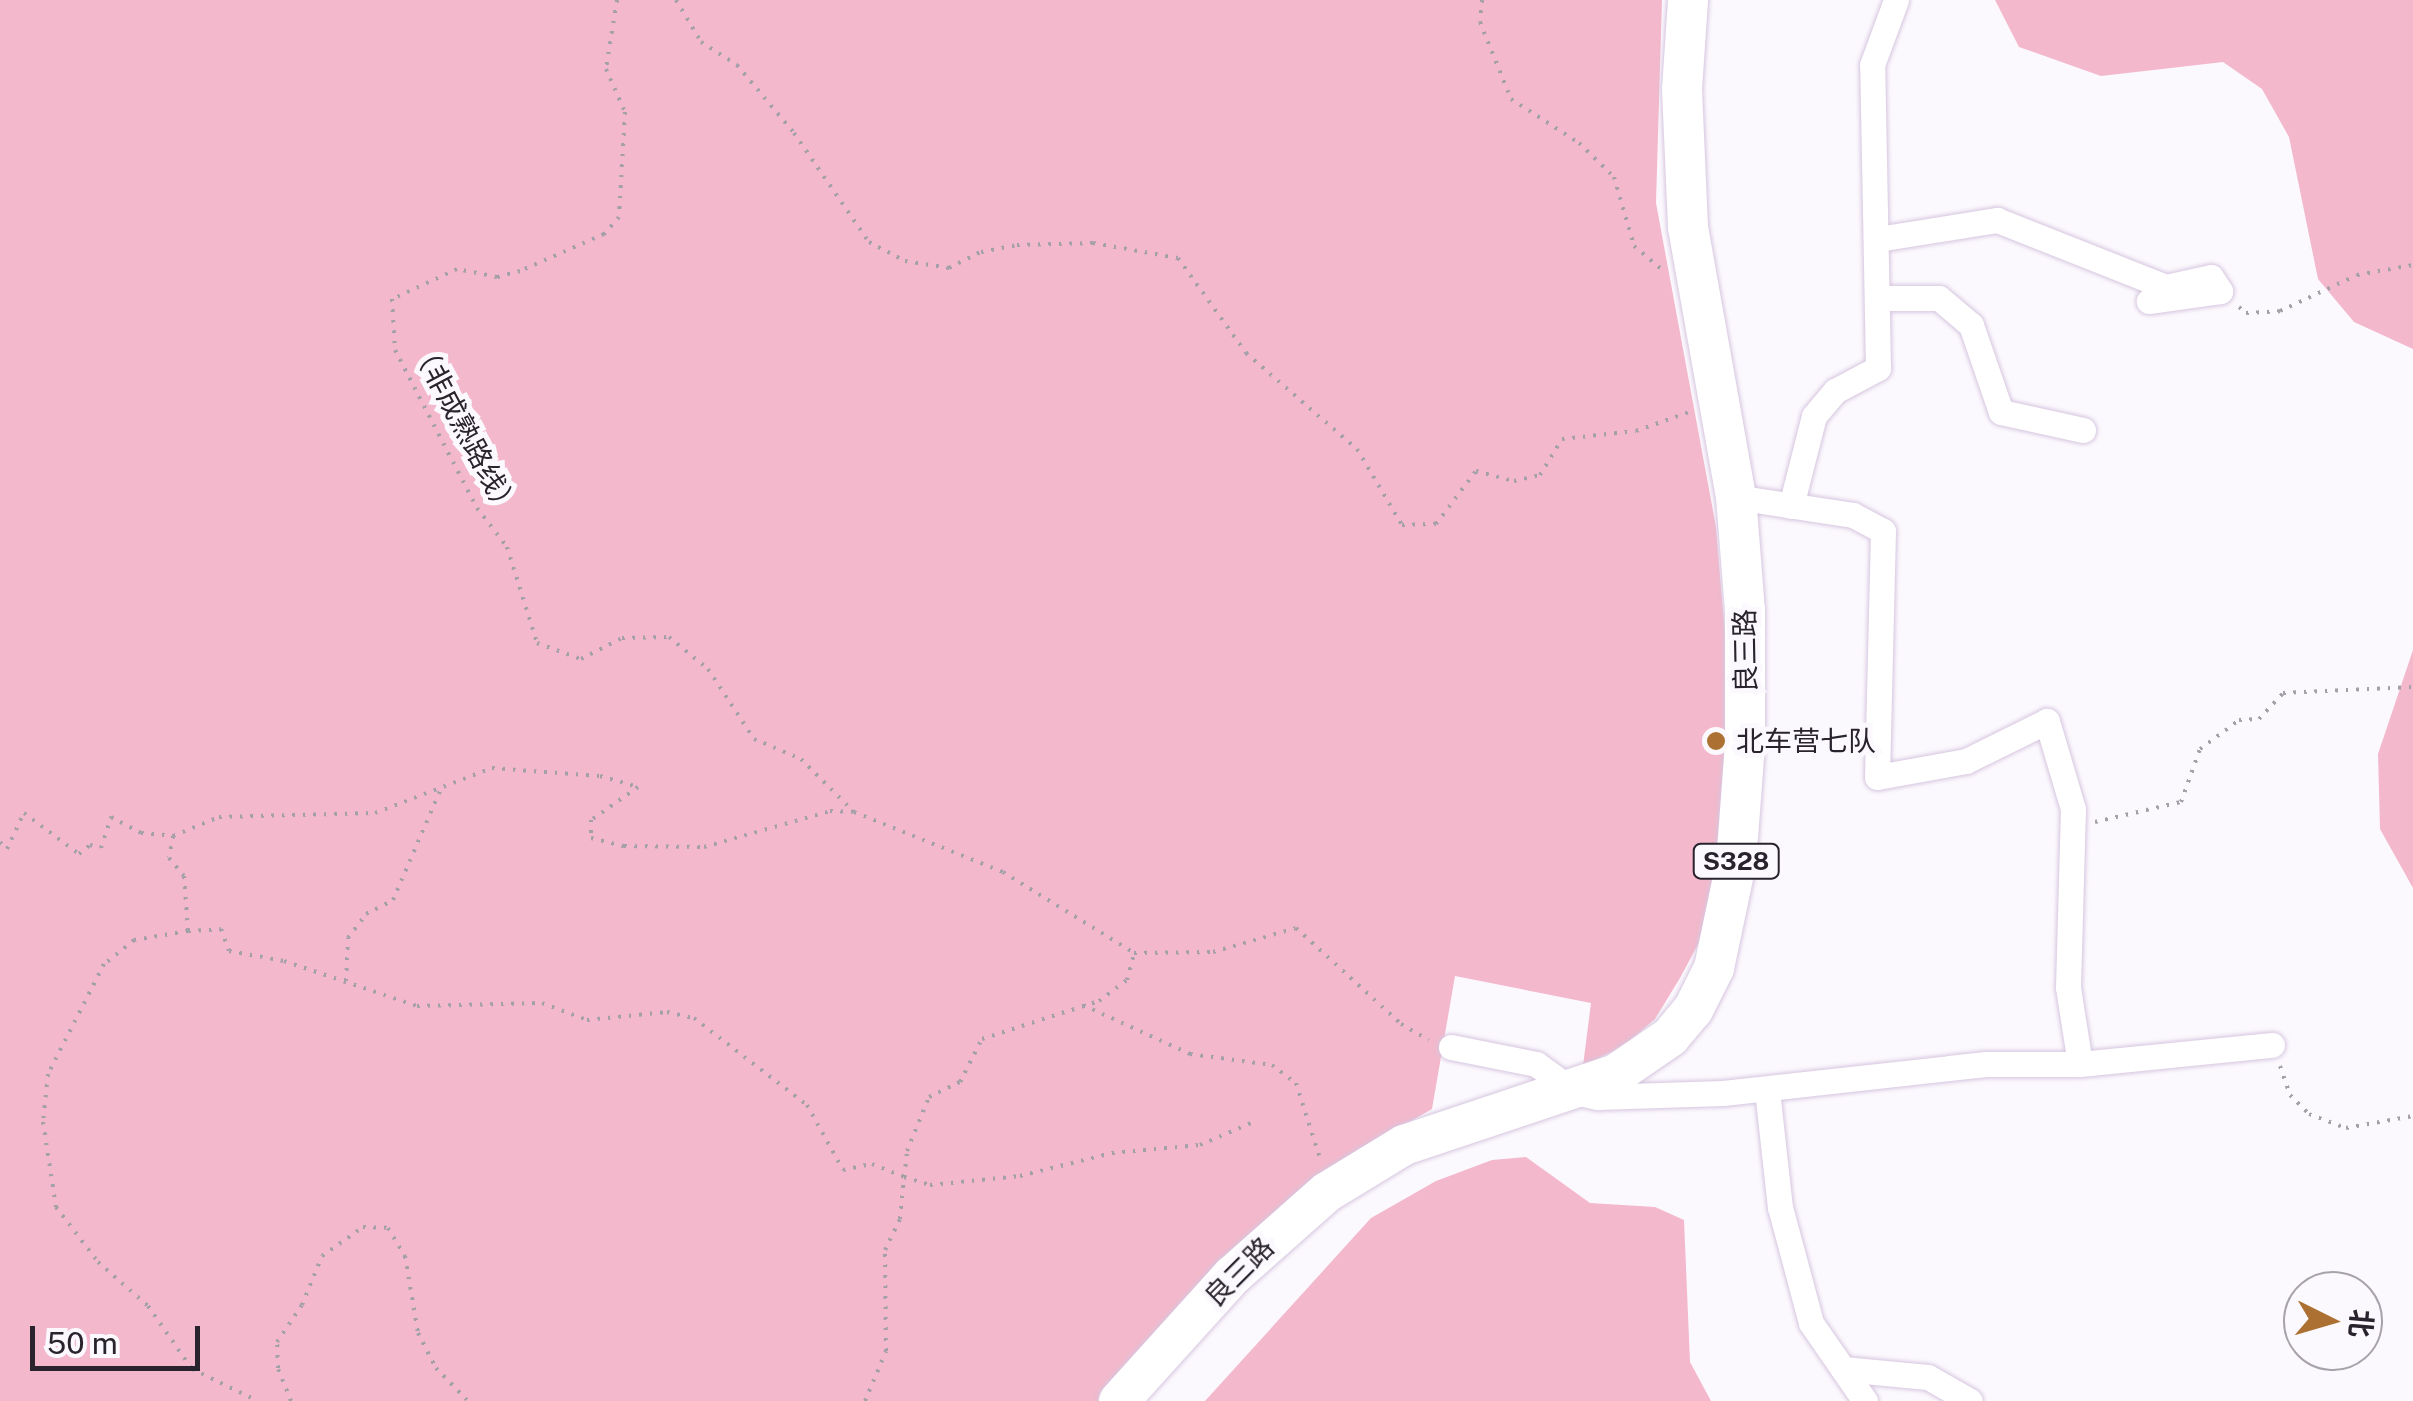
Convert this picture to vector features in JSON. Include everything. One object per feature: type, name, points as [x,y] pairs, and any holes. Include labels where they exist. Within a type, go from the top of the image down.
[{"type":"main road","name":"良三路","points":[[1119,1401],[1232,1276],[1327,1192],[1404,1146],[1575,1092],[1616,1074],[1670,1037],[1693,1010],[1714,968],[1736,864],[1745,743],[1745,611],[1736,496],[1697,297],[1682,154],[1688,0]]},
{"type":"street","points":[[1791,506],[1814,416],[1834,391],[1878,368],[1880,298],[1872,66],[1896,0]]},
{"type":"street","points":[[1878,239],[1997,220],[2166,287],[2211,277],[2220,291],[2149,301]]},
{"type":"street","points":[[1880,298],[1939,298],[1971,325],[2001,412],[2083,430]]},
{"type":"street","points":[[1736,496],[1853,516],[1883,531],[1877,777],[1966,761],[2048,721],[2073,824],[2068,988],[2080,1064]]},
{"type":"street","points":[[1451,1047],[1536,1064],[1575,1092],[1638,1098],[1767,1090],[1985,1064],[2080,1064],[2272,1045]]},
{"type":"street","points":[[1767,1090],[1780,1207],[1811,1324],[1866,1401]]},
{"type":"street","points":[[1843,1368],[1928,1377],[1970,1401]]},
{"type":"path","name":"（非成熟路线）","points":[[618,0],[606,70],[624,112],[619,217],[604,234],[520,271],[497,277],[457,269],[392,299],[395,350],[477,508],[508,547],[538,643],[581,659],[622,638],[669,637],[708,669],[754,739],[801,759],[854,812]]},
{"type":"path","points":[[676,0],[701,42],[737,65],[794,133],[807,160],[869,242],[949,268],[982,252],[1017,245],[1093,243],[1178,258],[1246,352],[1358,449],[1402,525],[1436,524],[1476,472],[1514,481],[1540,475],[1562,440],[1636,430],[1718,403]]},
{"type":"path","points":[[1482,0],[1480,22],[1511,99],[1578,143],[1614,176],[1634,246],[1697,297]]},
{"type":"path","points":[[2220,291],[2246,313],[2280,312],[2356,275],[2413,265]]},
{"type":"path","points":[[2073,824],[2181,802],[2200,750],[2238,720],[2258,719],[2283,693],[2413,686]]},
{"type":"path","name":"（非成熟路线）","points":[[173,836],[219,817],[375,813],[492,768],[600,776],[638,787],[591,820],[591,838],[654,848],[716,844],[830,811],[854,812],[1003,872],[1134,953]]},
{"type":"path","points":[[346,982],[348,938],[366,914],[393,900],[443,784]]},
{"type":"path","points":[[0,842],[7,849],[24,813],[78,854],[90,844],[101,848],[111,817],[142,834],[173,836],[169,858],[184,876],[188,931]]},
{"type":"path","points":[[865,1401],[886,1351],[885,1250],[900,1219],[906,1151],[929,1096],[960,1082],[982,1038],[1083,1005],[1127,980],[1134,953],[1213,952],[1296,928],[1400,1024],[1451,1047]]},
{"type":"path","points":[[258,1401],[192,1369],[148,1306],[98,1262],[56,1207],[43,1122],[48,1074],[104,964],[134,940],[221,929],[230,951],[418,1006],[542,1003],[587,1020],[667,1012],[694,1018],[807,1105],[843,1170],[872,1164],[930,1185],[1020,1176],[1112,1153],[1200,1145],[1251,1124]]},
{"type":"path","points":[[1083,1005],[1190,1054],[1272,1065],[1296,1082],[1327,1192]]},
{"type":"path","points":[[2272,1045],[2290,1095],[2309,1114],[2346,1128],[2413,1116]]},
{"type":"path","points":[[291,1401],[278,1368],[277,1342],[302,1305],[322,1256],[364,1227],[388,1228],[396,1242],[418,1333],[436,1368],[468,1401]]},
{"type":"shaded area","points":[[0,0],[1662,0],[1656,203],[1716,527],[1729,682],[1721,838],[1703,935],[1680,978],[1655,1019],[1625,1045],[1583,1066],[1591,1003],[1455,976],[1432,1109],[1353,1154],[1107,1401],[0,1401]]},
{"type":"shaded area","points":[[1995,0],[2413,0],[2413,349],[2354,322],[2318,279],[2289,137],[2262,89],[2223,62],[2101,76],[2019,47]]},
{"type":"shaded area","points":[[2413,650],[2413,888],[2380,829],[2378,754]]},
{"type":"shaded area","points":[[1526,1157],[1590,1203],[1655,1207],[1684,1220],[1690,1362],[1711,1401],[1205,1401],[1371,1218],[1436,1181],[1492,1160]]},
{"type":"place","name":"北车营七队","points":[[1716,741]]}]
